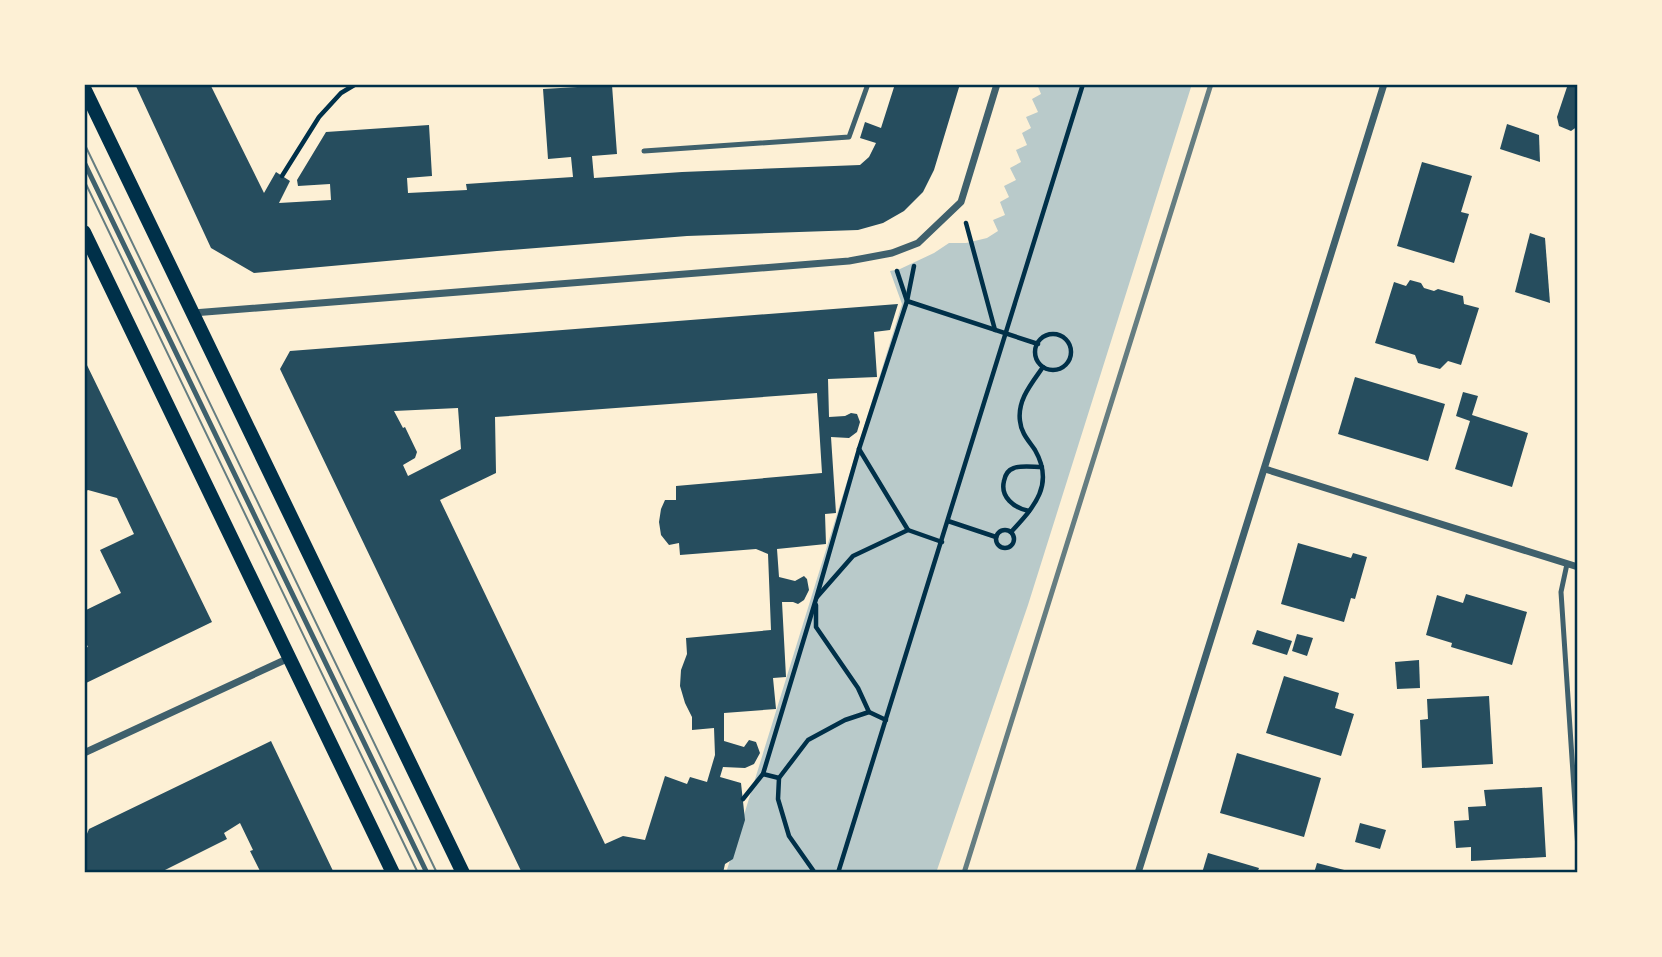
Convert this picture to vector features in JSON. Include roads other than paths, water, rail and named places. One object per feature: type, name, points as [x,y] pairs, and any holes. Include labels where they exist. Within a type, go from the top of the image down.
[{"type":"main road","points":[[84,88],[463,873]]},
{"type":"main road","points":[[84,232],[393,873]]},
{"type":"street","points":[[192,313],[835,262],[892,253],[918,243],[961,202],[998,84]]},
{"type":"street","points":[[1138,873],[1384,84]]},
{"type":"street","points":[[1265,469],[1578,567]]},
{"type":"street","points":[[84,753],[289,658]]},
{"type":"lane","points":[[644,151],[849,137],[868,84]]},
{"type":"lane","points":[[84,162],[427,873]]},
{"type":"lane","points":[[1567,564],[1561,592],[1578,849]]},
{"type":"tram line","points":[[84,143],[437,873]]},
{"type":"tram line","points":[[84,180],[418,873]]},
{"type":"railway","points":[[964,873],[1211,84]]}]
